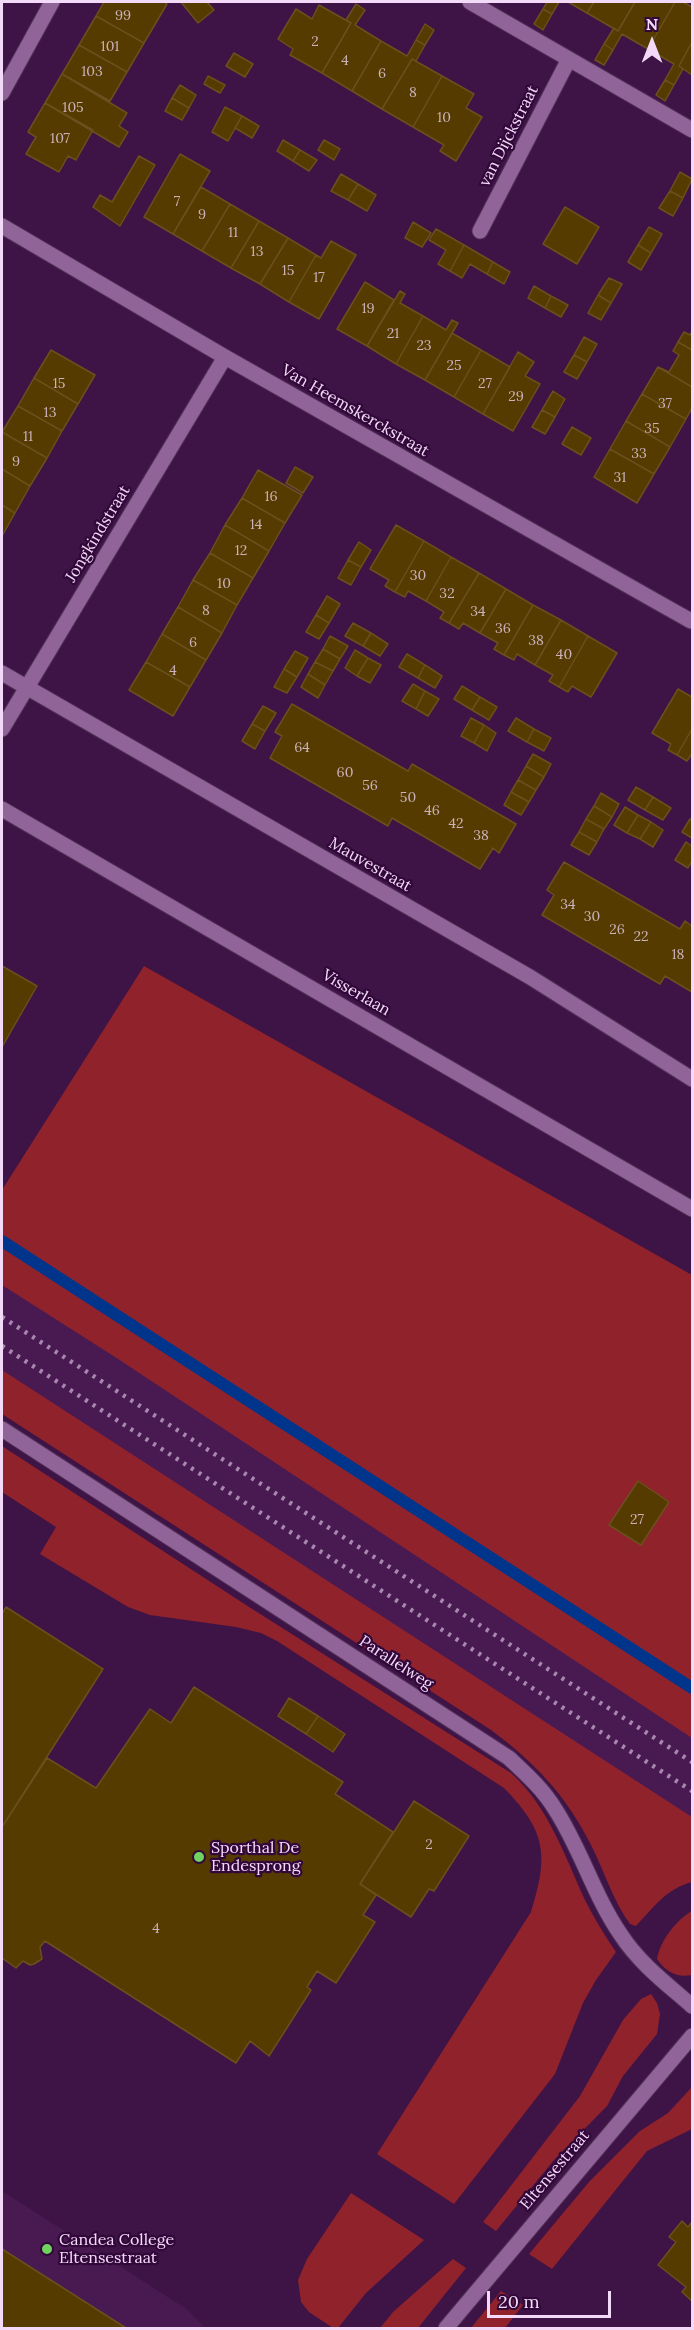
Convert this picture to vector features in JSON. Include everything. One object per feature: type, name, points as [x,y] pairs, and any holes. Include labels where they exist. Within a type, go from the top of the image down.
[{"type":"street","points":[[2,93],[52,2]]},
{"type":"street","points":[[470,2],[693,130]]},
{"type":"street","name":"van Dijckstraat","points":[[480,231],[569,58]]},
{"type":"street","name":"Van Heemskerckstraat","points":[[2,226],[225,357],[692,621]]},
{"type":"street","name":"Jongkindstraat","points":[[2,729],[225,357]]},
{"type":"street","name":"Mauvestraat","points":[[2,673],[513,967],[693,1079]]},
{"type":"street","name":"Visserlaan","points":[[2,809],[693,1209]]},
{"type":"street","name":"Parallelweg","points":[[2,1429],[509,1758],[534,1782],[555,1808],[604,1908],[638,1959],[693,2006]]},
{"type":"street","name":"Eltensestraat","points":[[446,2328],[693,2036]]},
{"type":"shaded area","points":[[144,966],[692,1275],[692,1738],[115,1357],[2,1285],[2,1190]]},
{"type":"shaded area","points":[[2,1253],[692,1698],[692,1845],[2,1398]]},
{"type":"shaded area","points":[[2,1370],[692,1817],[692,1882],[668,1894],[636,1926],[630,1924],[591,1845],[571,1811],[548,1781],[522,1755],[491,1730],[2,1414]]},
{"type":"shaded area","points":[[2,1446],[246,1605],[511,1773],[524,1786],[545,1816],[563,1849],[588,1907],[616,1952],[583,2003],[555,2074],[454,2204],[377,2154],[531,1912],[537,1892],[541,1859],[536,1831],[528,1817],[504,1788],[277,1641],[261,1633],[236,1627],[150,1615],[128,1607],[40,1554],[56,1527],[2,1492]]},
{"type":"shaded area","points":[[692,1911],[692,1975],[677,1975],[668,1971],[657,1959],[661,1945],[670,1932]]},
{"type":"shaded area","points":[[651,1994],[660,2014],[657,2034],[623,2076],[607,2106],[554,2160],[496,2231],[483,2222],[580,2096],[623,2020],[641,1999]]},
{"type":"shaded area","points":[[692,2087],[692,2129],[647,2151],[552,2269],[529,2254],[589,2182],[640,2131],[668,2113]]},
{"type":"shaded area","name":"Candea College Eltensestraat","points":[[2,2191],[185,2308],[205,2328],[2,2328]]},
{"type":"shaded area","points":[[351,2193],[424,2240],[366,2293],[338,2328],[333,2328],[309,2312],[301,2302],[298,2280],[307,2259]]},
{"type":"shaded area","points":[[453,2259],[466,2268],[418,2328],[380,2328],[393,2312]]},
{"type":"shaded area","points":[[501,2291],[523,2305],[505,2328],[471,2328]]},
{"type":"building","points":[[104,2],[164,2],[167,4],[144,43],[96,16]]},
{"type":"building","points":[[181,2],[207,2],[214,10],[198,23]]},
{"type":"building","points":[[547,2],[559,2],[552,14],[543,9]]},
{"type":"building","points":[[568,2],[594,2],[587,13]]},
{"type":"building","points":[[594,2],[635,2],[618,31],[587,13]]},
{"type":"building","points":[[635,2],[675,2],[648,49],[622,34],[613,50],[604,44],[614,28],[618,31]]},
{"type":"building","points":[[675,2],[683,2],[692,7],[692,42],[679,66],[683,69],[674,85],[665,80],[674,64],[648,49]]},
{"type":"building","points":[[356,4],[365,10],[355,25],[381,41],[352,91],[322,73],[351,23],[346,20]]},
{"type":"building","points":[[319,5],[351,23],[322,73],[290,55],[293,49],[278,39],[296,9],[312,19]]},
{"type":"building","points":[[543,9],[552,14],[543,30],[534,24]]},
{"type":"building","points":[[96,16],[144,43],[127,72],[79,45]]},
{"type":"building","points":[[425,24],[434,30],[425,45],[416,40]]},
{"type":"building","points":[[416,40],[425,45],[416,61],[412,59],[382,109],[352,91],[381,41],[407,56]]},
{"type":"building","points":[[692,42],[692,75],[679,66]]},
{"type":"building","points":[[604,44],[613,50],[604,65],[595,60]]},
{"type":"building","points":[[79,45],[127,72],[110,101],[62,74]]},
{"type":"building","points":[[234,53],[253,64],[245,77],[226,66]]},
{"type":"building","points":[[412,59],[442,76],[413,127],[382,109]]},
{"type":"building","points":[[62,74],[127,113],[119,126],[128,132],[119,147],[45,103]]},
{"type":"building","points":[[208,76],[225,85],[220,93],[204,84]]},
{"type":"building","points":[[442,76],[474,94],[466,108],[482,117],[456,161],[440,151],[444,145],[413,127]]},
{"type":"building","points":[[665,80],[674,85],[665,101],[656,95]]},
{"type":"building","points":[[180,85],[196,95],[189,108],[172,98]]},
{"type":"building","points":[[172,98],[189,108],[182,120],[165,111]]},
{"type":"building","points":[[45,103],[93,130],[76,160],[68,156],[59,172],[26,154],[36,137],[28,132]]},
{"type":"building","points":[[225,107],[242,116],[228,141],[212,132]]},
{"type":"building","points":[[242,116],[259,126],[252,138],[235,128]]},
{"type":"building","points":[[283,140],[300,150],[293,161],[277,151]]},
{"type":"building","points":[[324,140],[340,149],[334,160],[318,150]]},
{"type":"building","points":[[300,150],[317,160],[309,171],[293,161]]},
{"type":"building","points":[[180,154],[210,171],[173,234],[144,217]]},
{"type":"building","points":[[139,156],[155,165],[120,226],[93,207],[100,195],[112,202]]},
{"type":"building","points":[[680,172],[692,179],[683,198],[670,191]]},
{"type":"building","points":[[341,174],[358,184],[348,200],[331,191]]},
{"type":"building","points":[[358,184],[376,195],[367,211],[348,200]]},
{"type":"building","points":[[201,187],[230,204],[202,251],[173,234]]},
{"type":"building","points":[[670,191],[683,198],[673,216],[659,208]]},
{"type":"building","points":[[230,204],[259,221],[231,268],[202,251]]},
{"type":"building","points":[[565,207],[599,227],[577,264],[543,244]]},
{"type":"building","points":[[259,221],[288,238],[260,284],[231,268]]},
{"type":"building","points":[[413,222],[431,233],[422,247],[405,238]]},
{"type":"building","points":[[649,227],[662,234],[651,253],[638,245]]},
{"type":"building","points":[[436,229],[464,245],[450,271],[438,264],[446,250],[429,240]]},
{"type":"building","points":[[288,238],[316,255],[289,302],[260,284]]},
{"type":"building","points":[[331,241],[356,255],[319,319],[289,302],[316,255],[321,258]]},
{"type":"building","points":[[464,245],[493,262],[487,274],[470,264],[462,278],[450,271]]},
{"type":"building","points":[[638,245],[651,253],[641,270],[628,262]]},
{"type":"building","points":[[493,262],[510,272],[504,284],[487,274]]},
{"type":"building","points":[[609,278],[622,284],[611,303],[598,295]]},
{"type":"building","points":[[365,282],[394,300],[367,346],[337,329]]},
{"type":"building","points":[[534,286],[551,296],[545,308],[528,298]]},
{"type":"building","points":[[400,291],[405,294],[400,303],[423,316],[396,364],[367,346]]},
{"type":"building","points":[[598,295],[611,303],[601,320],[588,313]]},
{"type":"building","points":[[551,296],[568,305],[561,317],[545,308]]},
{"type":"building","points":[[423,316],[446,330],[452,320],[458,323],[425,380],[396,364]]},
{"type":"building","points":[[692,331],[692,350],[678,342],[684,332],[690,335]]},
{"type":"building","points":[[452,333],[481,350],[454,397],[425,380]]},
{"type":"building","points":[[584,337],[597,344],[587,362],[574,355]]},
{"type":"building","points":[[678,342],[692,350],[692,387],[658,367],[669,372],[679,355],[673,351]]},
{"type":"building","points":[[51,350],[95,375],[78,404],[34,378]]},
{"type":"building","points":[[481,350],[510,367],[483,414],[454,397]]},
{"type":"building","points":[[518,352],[534,362],[525,376],[540,384],[513,431],[483,414]]},
{"type":"building","points":[[574,355],[587,362],[577,379],[564,372]]},
{"type":"building","points":[[658,367],[692,387],[692,408],[686,419],[642,394]]},
{"type":"building","points":[[34,378],[78,404],[62,431],[18,406]]},
{"type":"building","points":[[553,391],[565,399],[555,417],[542,410]]},
{"type":"building","points":[[642,394],[686,419],[670,447],[626,421]]},
{"type":"building","points":[[18,406],[62,431],[47,458],[2,432]]},
{"type":"building","points":[[542,410],[555,417],[545,434],[532,427]]},
{"type":"building","points":[[626,421],[670,447],[654,474],[610,449]]},
{"type":"building","points":[[572,427],[591,438],[581,455],[562,444]]},
{"type":"building","points":[[2,432],[47,458],[30,486],[2,469]]},
{"type":"building","points":[[610,449],[654,474],[637,503],[594,477]]},
{"type":"building","points":[[295,467],[313,477],[303,493],[286,483]]},
{"type":"building","points":[[2,469],[30,486],[15,513],[2,505]]},
{"type":"building","points":[[258,470],[302,495],[285,523],[242,498]]},
{"type":"building","points":[[242,498],[285,523],[269,551],[225,525]]},
{"type":"building","points":[[2,505],[15,513],[2,536]]},
{"type":"building","points":[[225,525],[269,551],[253,578],[210,553]]},
{"type":"building","points":[[396,525],[424,541],[395,592],[385,586],[389,580],[370,569]]},
{"type":"building","points":[[424,541],[451,557],[426,601],[408,591],[405,597],[395,592]]},
{"type":"building","points":[[359,542],[371,550],[361,567],[348,560]]},
{"type":"building","points":[[210,553],[253,578],[237,605],[193,580]]},
{"type":"building","points":[[451,557],[479,573],[449,623],[440,618],[444,612],[426,601]]},
{"type":"building","points":[[348,560],[361,567],[351,585],[338,578]]},
{"type":"building","points":[[479,573],[506,589],[480,633],[463,623],[459,629],[449,623]]},
{"type":"building","points":[[193,580],[237,605],[222,633],[178,607]]},
{"type":"building","points":[[506,589],[533,605],[504,655],[494,649],[498,643],[480,633]]},
{"type":"building","points":[[327,596],[340,604],[329,623],[316,615]]},
{"type":"building","points":[[533,605],[561,620],[535,665],[517,654],[514,660],[504,655]]},
{"type":"building","points":[[178,607],[222,633],[206,660],[162,634]]},
{"type":"building","points":[[316,615],[329,623],[319,639],[306,632]]},
{"type":"building","points":[[561,620],[588,636],[559,687],[549,681],[553,675],[535,665]]},
{"type":"building","points":[[353,623],[371,633],[363,646],[345,636]]},
{"type":"building","points":[[371,633],[388,644],[380,656],[363,646]]},
{"type":"building","points":[[162,634],[206,660],[190,687],[146,662]]},
{"type":"building","points":[[330,636],[348,646],[340,659],[323,649]]},
{"type":"building","points":[[588,636],[617,653],[591,697],[572,686],[568,692],[559,687]]},
{"type":"building","points":[[323,649],[340,659],[333,671],[315,662]]},
{"type":"building","points":[[355,650],[368,658],[357,676],[345,668]]},
{"type":"building","points":[[295,651],[308,658],[297,677],[284,669]]},
{"type":"building","points":[[407,654],[425,665],[418,678],[399,667]]},
{"type":"building","points":[[368,658],[381,665],[370,683],[357,676]]},
{"type":"building","points":[[146,662],[190,687],[173,716],[129,690]]},
{"type":"building","points":[[315,662],[333,671],[325,685],[308,674]]},
{"type":"building","points":[[425,665],[442,676],[435,688],[418,678]]},
{"type":"building","points":[[284,669],[297,677],[287,693],[274,687]]},
{"type":"building","points":[[308,674],[325,685],[318,698],[301,687]]},
{"type":"building","points":[[413,684],[425,691],[416,709],[402,701]]},
{"type":"building","points":[[462,686],[480,697],[472,710],[454,699]]},
{"type":"building","points":[[678,689],[692,697],[692,729],[677,755],[668,750],[671,744],[652,733]]},
{"type":"building","points":[[425,691],[439,699],[428,716],[416,709]]},
{"type":"building","points":[[480,697],[497,707],[489,720],[472,710]]},
{"type":"building","points":[[292,704],[408,771],[412,764],[516,824],[499,853],[493,848],[480,869],[392,818],[388,826],[270,758],[282,736],[275,732]]},
{"type":"building","points":[[263,706],[276,713],[265,731],[252,724]]},
{"type":"building","points":[[471,718],[484,725],[474,743],[461,736]]},
{"type":"building","points":[[516,718],[534,729],[527,742],[508,731]]},
{"type":"building","points":[[252,724],[265,731],[255,749],[242,741]]},
{"type":"building","points":[[484,725],[496,733],[487,751],[474,743]]},
{"type":"building","points":[[534,729],[551,738],[544,751],[527,742]]},
{"type":"building","points":[[692,729],[692,756],[687,761],[677,755]]},
{"type":"building","points":[[533,754],[551,764],[544,777],[526,766]]},
{"type":"building","points":[[526,766],[544,777],[536,790],[518,780]]},
{"type":"building","points":[[518,780],[536,790],[529,802],[511,792]]},
{"type":"building","points":[[636,787],[653,797],[645,810],[628,800]]},
{"type":"building","points":[[511,792],[529,802],[521,815],[504,805]]},
{"type":"building","points":[[601,793],[619,804],[612,817],[594,806]]},
{"type":"building","points":[[653,797],[671,808],[663,820],[645,810]]},
{"type":"building","points":[[594,806],[612,817],[604,829],[586,819]]},
{"type":"building","points":[[625,807],[638,815],[627,833],[614,825]]},
{"type":"building","points":[[638,815],[651,822],[640,839],[627,833]]},
{"type":"building","points":[[586,819],[604,829],[597,842],[579,832]]},
{"type":"building","points":[[690,819],[692,820],[692,838],[682,832]]},
{"type":"building","points":[[651,822],[663,830],[653,847],[640,839]]},
{"type":"building","points":[[579,832],[597,842],[589,855],[571,845]]},
{"type":"building","points":[[686,842],[692,846],[692,861],[688,868],[675,860]]},
{"type":"building","points":[[564,862],[680,929],[685,921],[692,926],[692,992],[665,976],[660,984],[542,915],[554,895],[547,890]]},
{"type":"building","points":[[2,966],[37,986],[2,1047]]},
{"type":"building","points":[[638,1481],[669,1502],[641,1545],[609,1525]]},
{"type":"building","points":[[6,1607],[103,1669],[2,1827],[2,1614]]},
{"type":"building","points":[[194,1687],[343,1782],[335,1794],[393,1832],[360,1884],[376,1895],[363,1915],[375,1922],[336,1983],[317,1971],[307,1987],[311,1990],[269,2056],[250,2041],[236,2063],[45,1941],[40,1947],[42,1959],[34,1964],[30,1965],[23,1961],[16,1968],[2,1958],[2,1827],[47,1758],[96,1788],[150,1709],[171,1723]]},
{"type":"building","points":[[289,1698],[318,1716],[306,1734],[278,1716]]},
{"type":"building","points":[[318,1716],[345,1734],[333,1752],[306,1734]]},
{"type":"building","points":[[414,1801],[469,1836],[434,1891],[429,1889],[411,1917],[360,1884]]},
{"type":"building","points":[[682,2221],[688,2227],[692,2222],[692,2301],[682,2292],[686,2287],[658,2265],[676,2242],[669,2237]]},
{"type":"building","points":[[2,2249],[126,2328],[2,2328]]},
{"type":"waterway","points":[[2,1241],[692,1688]]},
{"type":"railway","points":[[2,1317],[692,1762]]},
{"type":"railway","points":[[2,1346],[692,1791]]},
{"type":"place","name":"Sporthal De Endesprong","points":[[199,1857]]},
{"type":"place","name":"Candea College Eltensestraat","points":[[47,2249]]}]
